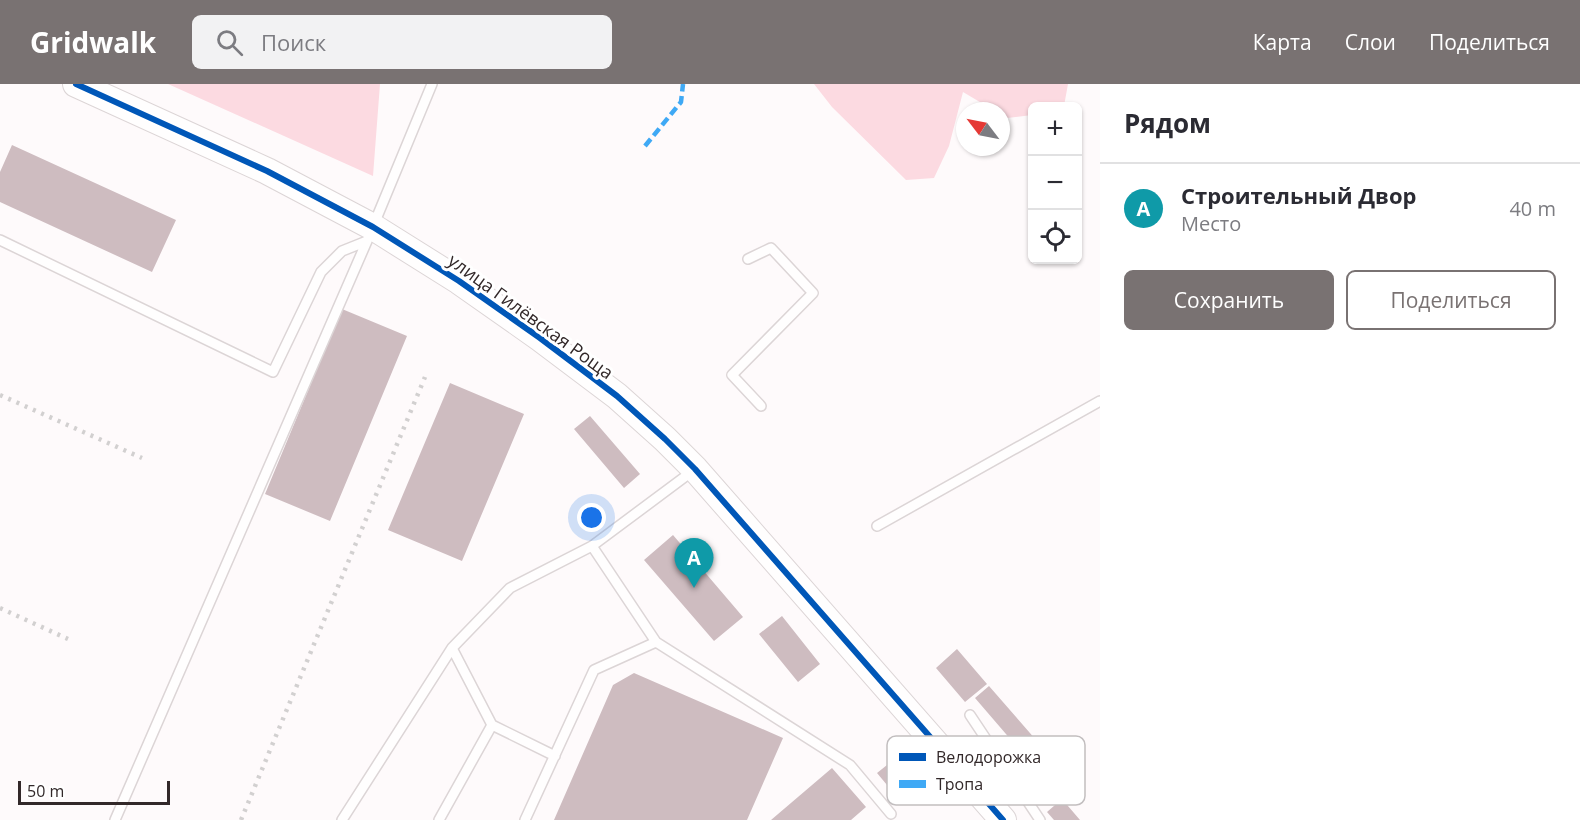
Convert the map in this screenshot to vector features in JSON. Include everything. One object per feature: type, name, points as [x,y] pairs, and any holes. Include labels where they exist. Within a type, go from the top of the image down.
[{"type":"street","name":"улица Гилёвская Роща","points":[[76,84],[267,171],[370,234],[459,281],[617,396],[695,469],[930,736]]},
{"type":"street","name":"улица Гилёвская Роща","points":[[991,805],[1004,820]]},
{"type":"lane","points":[[115,820],[370,234],[432,84]]},
{"type":"lane","points":[[0,240],[273,372],[321,272],[342,251],[370,234]]},
{"type":"lane","points":[[748,259],[771,248],[813,293],[732,375],[761,406]]},
{"type":"lane","points":[[877,526],[1100,401]]},
{"type":"lane","points":[[342,820],[452,648],[510,588],[592,546],[695,469]]},
{"type":"lane","points":[[592,546],[656,642],[850,765],[891,814]]},
{"type":"lane","points":[[525,820],[594,670],[656,642]]},
{"type":"lane","points":[[452,648],[492,725],[555,756]]},
{"type":"lane","points":[[970,715],[984,736]]},
{"type":"lane","points":[[439,820],[492,725]]},
{"type":"lane","points":[[1030,805],[1040,820]]},
{"type":"shaded area","points":[[168,84],[380,84],[373,176]]},
{"type":"shaded area","points":[[814,84],[1068,84],[1065,102],[1028,102],[1028,115],[1010,118],[1010,102],[980,102],[963,92],[960,102],[956,102],[956,119],[949,146],[934,178],[906,180],[832,107]]},
{"type":"building","points":[[12,145],[176,220],[152,272],[0,202],[0,172]]},
{"type":"building","points":[[342,309],[407,336],[330,521],[265,494]]},
{"type":"building","points":[[450,383],[524,414],[462,561],[388,530]]},
{"type":"building","points":[[590,416],[640,474],[624,488],[574,429]]},
{"type":"building","points":[[673,535],[743,617],[714,641],[644,560]]},
{"type":"building","points":[[782,616],[820,664],[798,682],[759,634]]},
{"type":"building","points":[[957,649],[987,684],[965,702],[936,668]]},
{"type":"building","points":[[634,673],[783,738],[747,820],[554,820],[613,685]]},
{"type":"building","points":[[989,686],[1033,736],[1008,736],[975,698]]},
{"type":"building","points":[[887,765],[887,785],[877,773]]},
{"type":"building","points":[[832,768],[866,807],[851,820],[771,820]]},
{"type":"building","points":[[1055,805],[1067,805],[1080,820],[1054,820],[1047,812]]},
{"type":"railway","points":[[241,820],[425,377]]},
{"type":"railway","points":[[0,395],[142,458]]},
{"type":"railway","points":[[0,608],[68,639]]},
{"type":"marked path","points":[[645,146],[681,102],[683,84]]},
{"type":"cycle path","points":[[76,84],[267,171],[373,227],[459,281],[617,396],[695,469],[929,736]]},
{"type":"cycle path","points":[[990,805],[1003,820]]},
{"type":"place","name":"Строительный Двор","points":[[694,588]]}]
